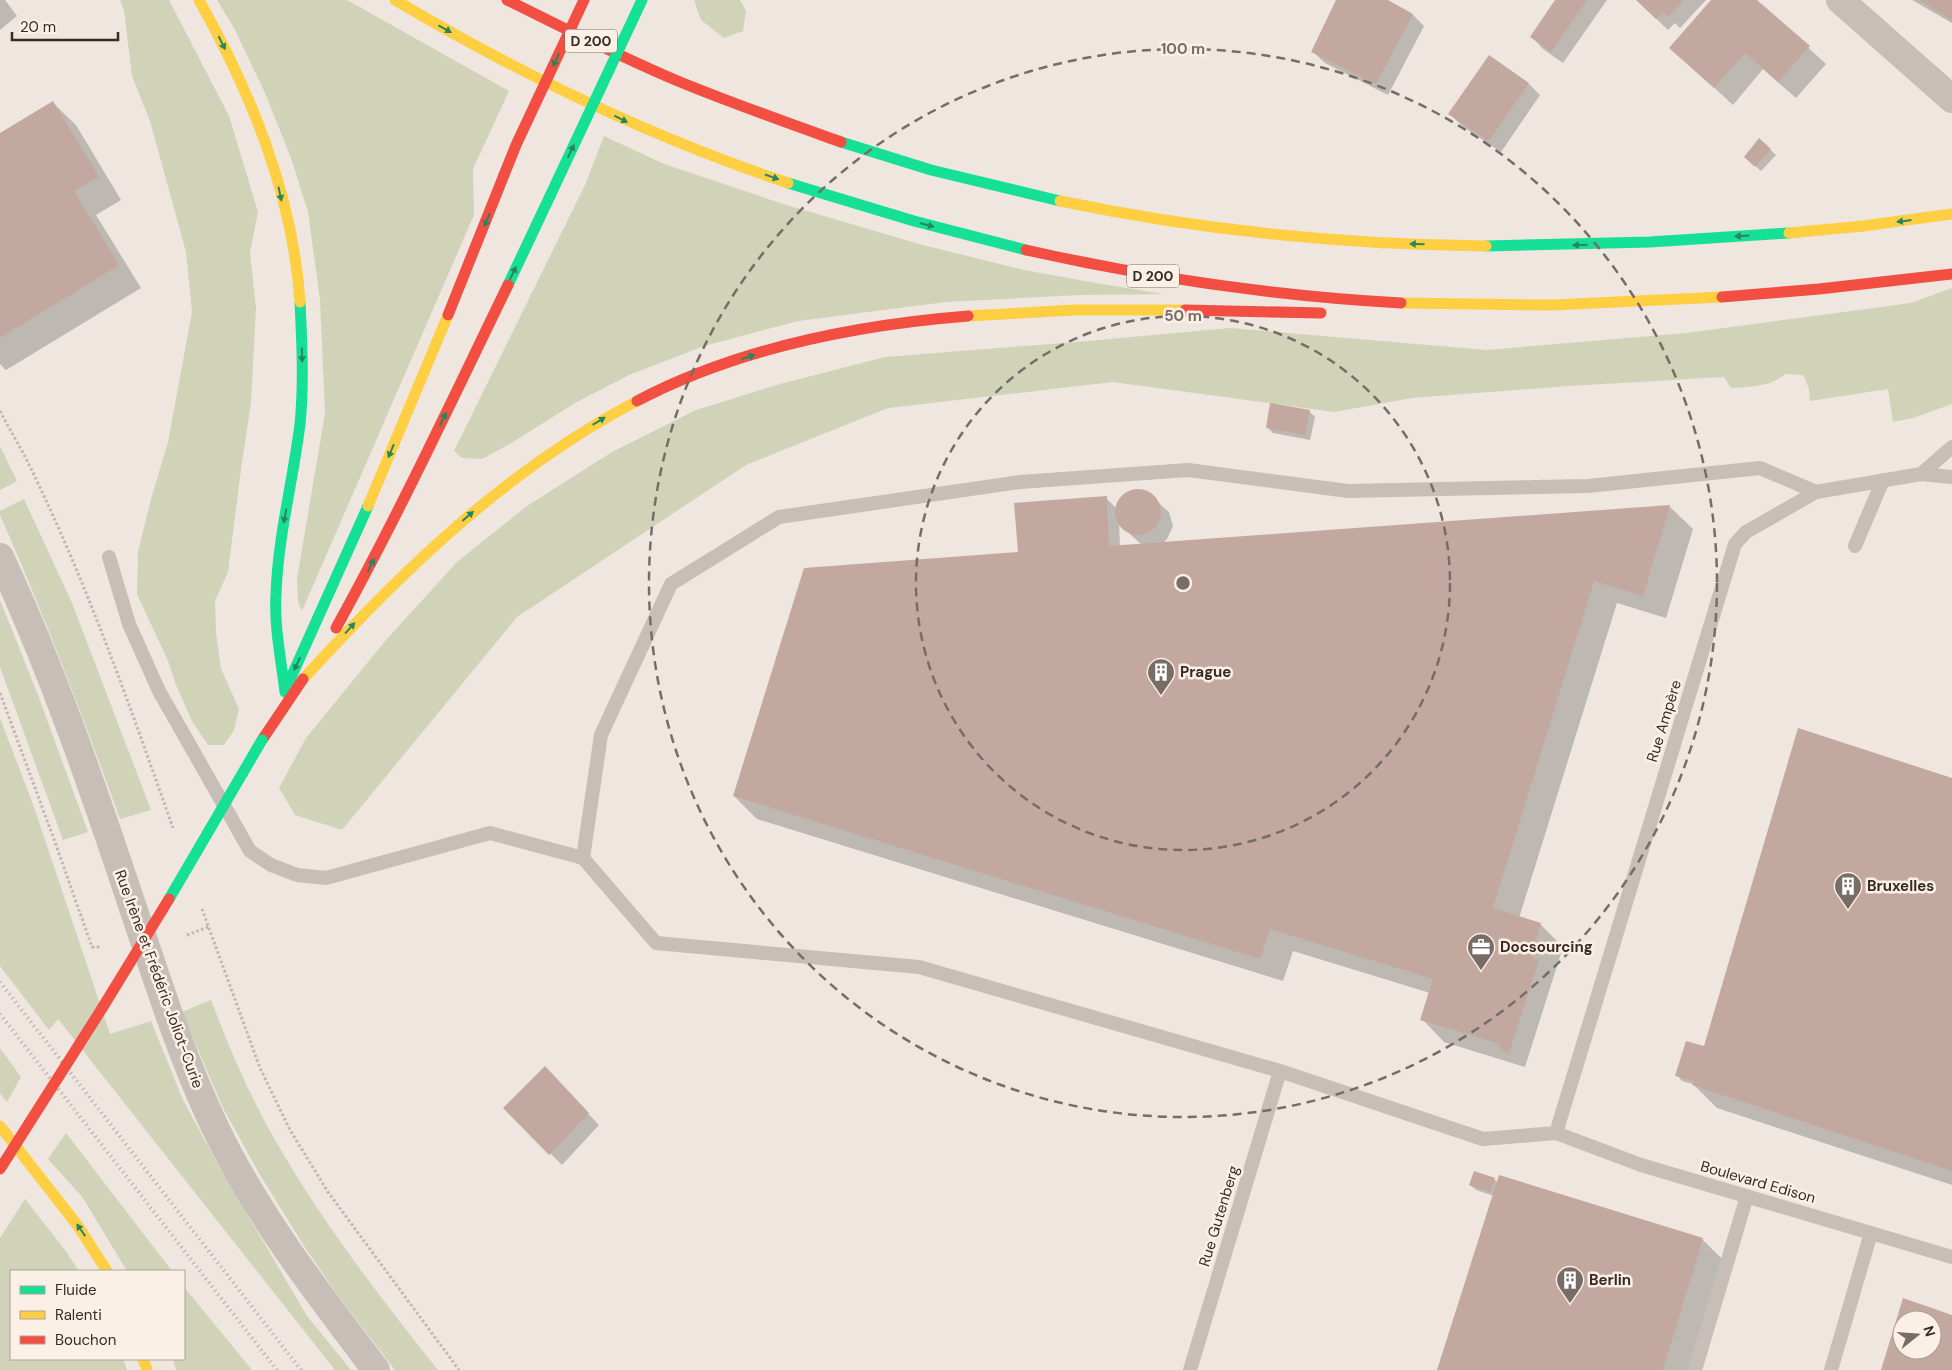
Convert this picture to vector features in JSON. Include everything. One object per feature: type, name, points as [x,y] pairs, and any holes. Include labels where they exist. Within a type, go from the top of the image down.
[{"type":"main road","points":[[199,0],[225,48],[260,131],[277,180],[297,286],[300,319],[302,398],[296,459],[282,532],[276,585],[276,611],[285,692]]},
{"type":"main road","name":"D 200","points":[[396,0],[468,42],[632,124],[715,158],[847,202],[1003,244],[1175,280],[1297,295],[1414,304],[1579,305],[1704,299],[1901,281],[1952,274]]},
{"type":"main road","name":"D 200","points":[[508,0],[545,20],[676,80],[759,114],[853,147],[996,187],[1085,206],[1198,226],[1282,236],[1371,242],[1547,246],[1660,242],[1745,236],[1889,223],[1952,214]]},
{"type":"main road","points":[[262,740],[345,559],[426,371],[516,145],[584,0]]},
{"type":"main road","points":[[0,1169],[71,1060],[137,953],[262,740],[305,677],[370,568],[415,478],[642,0]]},
{"type":"main road","points":[[1358,312],[1457,305]]},
{"type":"main road","points":[[305,677],[358,619],[417,562],[469,515],[519,474],[605,417],[663,388],[715,368],[781,346],[845,332],[957,317],[1006,313],[1139,310],[1330,313]]},
{"type":"main road","points":[[0,1126],[78,1226],[107,1270]]},
{"type":"street","points":[[1840,0],[1952,99]]},
{"type":"street","name":"Rue Irène et Frédéric Joliot-Curie","points":[[0,557],[46,665],[77,747],[183,1054],[205,1105],[227,1151],[272,1226],[308,1279],[376,1370]]},
{"type":"lane","points":[[1920,474],[1952,446]]},
{"type":"lane","points":[[583,858],[601,735],[671,584],[778,516],[1020,482],[1188,470],[1348,491],[1588,486],[1760,468],[1816,492]]},
{"type":"lane","name":"Rue Ampère","points":[[1556,1133],[1735,544],[1746,532],[1816,492],[1920,474],[1952,478]]},
{"type":"lane","points":[[1854,546],[1883,480]]},
{"type":"lane","points":[[109,557],[129,624],[159,690],[250,852],[271,865],[297,875],[326,878],[490,833],[583,858],[656,943],[919,967],[1280,1071],[1483,1139],[1556,1133]]},
{"type":"lane","name":"Rue Gutenberg","points":[[1190,1370],[1280,1071]]},
{"type":"lane","name":"Boulevard Edison","points":[[1556,1133],[1641,1165],[1952,1257]]},
{"type":"lane","points":[[1696,1370],[1747,1196]]},
{"type":"lane","points":[[1831,1370],[1871,1233]]},
{"type":"path","points":[[0,411],[35,475],[66,544],[122,683],[175,833]]},
{"type":"path","points":[[0,693],[92,947],[147,950]]},
{"type":"path","points":[[202,908],[260,1068],[290,1130],[328,1192],[458,1370]]},
{"type":"green space","points":[[120,0],[169,0],[229,116],[258,212],[250,252],[256,308],[251,403],[228,572],[215,601],[216,633],[221,669],[239,709],[234,730],[224,745],[208,745],[192,721],[168,661],[137,594],[138,552],[168,442],[192,312],[186,252],[150,121],[132,76],[124,10]]},
{"type":"green space","points":[[217,0],[347,0],[509,91],[473,169],[474,215],[302,611],[298,602],[297,579],[325,413],[320,300],[308,212],[291,158],[265,93],[234,28]]},
{"type":"green space","points":[[694,0],[740,0],[746,11],[743,31],[724,38],[701,20]]},
{"type":"green space","points":[[604,136],[664,164],[780,203],[919,244],[1024,270],[1164,294],[1080,295],[946,302],[798,321],[704,346],[629,375],[575,403],[482,459],[462,458],[454,451],[585,185]]},
{"type":"green space","points":[[1952,288],[1952,404],[1913,418],[1893,422],[1888,389],[1810,401],[1809,388],[1803,375],[1785,374],[1773,382],[1760,386],[1731,388],[1724,377],[1569,386],[1412,398],[1334,412],[1113,382],[888,408],[746,465],[517,617],[342,830],[295,815],[279,788],[306,738],[386,640],[457,562],[527,506],[612,452],[696,410],[780,384],[885,357],[1230,328],[1487,350],[1686,333],[1911,303]]},
{"type":"green space","points":[[0,446],[17,481],[0,490]]},
{"type":"green space","points":[[24,499],[72,603],[151,810],[120,819],[63,666],[0,515],[0,511]]},
{"type":"green space","points":[[0,600],[38,695],[88,832],[63,840],[0,667]]},
{"type":"green space","points":[[0,718],[34,807],[110,1034],[151,1021],[183,1100],[216,1161],[307,1316],[351,1370],[335,1370],[58,1019],[49,1030],[0,966]]},
{"type":"green space","points":[[211,1000],[248,1088],[292,1169],[352,1257],[438,1370],[395,1370],[339,1297],[306,1249],[260,1175],[223,1108],[182,1012]]},
{"type":"green space","points":[[0,1048],[21,1077],[7,1102],[0,1093]]},
{"type":"green space","points":[[66,1133],[171,1270],[126,1270],[83,1198],[48,1159]]},
{"type":"green space","points":[[25,1199],[78,1270],[10,1270],[10,1360],[123,1360],[127,1370],[0,1370],[0,1238]]},
{"type":"green space","points":[[185,1288],[252,1370],[176,1370],[173,1360],[185,1360]]},
{"type":"building","points":[[1336,0],[1388,0],[1413,14],[1376,84],[1311,52]]},
{"type":"building","points":[[1555,0],[1587,0],[1551,52],[1530,37]]},
{"type":"building","points":[[1636,0],[1684,0],[1668,17],[1663,12],[1656,19]]},
{"type":"building","points":[[1711,0],[1757,0],[1810,46],[1778,82],[1745,53],[1714,88],[1669,48]]},
{"type":"building","points":[[1919,0],[1952,0],[1952,20]]},
{"type":"building","points":[[1489,55],[1529,83],[1489,141],[1448,114]]},
{"type":"building","points":[[53,101],[99,177],[74,191],[119,265],[0,338],[0,133]]},
{"type":"building","points":[[1759,138],[1771,149],[1755,167],[1744,157]]},
{"type":"building","points":[[1270,403],[1310,410],[1305,435],[1266,428]]},
{"type":"building","points":[[1143,489],[1155,495],[1160,503],[1160,521],[1155,529],[1147,534],[1133,535],[1121,529],[1116,521],[1115,507],[1121,495],[1129,490]]},
{"type":"building","name":"Prague","points":[[1107,496],[1109,546],[1670,505],[1643,596],[1594,581],[1493,908],[1541,923],[1531,957],[1539,960],[1509,1053],[1500,1050],[1500,1044],[1420,1020],[1433,979],[1270,929],[1260,959],[733,796],[804,568],[1018,552],[1014,503]]},
{"type":"building","name":"Bruxelles","points":[[1798,728],[1952,778],[1952,1171],[1692,1085],[1694,1081],[1675,1076],[1686,1041],[1704,1046]]},
{"type":"building","points":[[545,1066],[589,1113],[549,1155],[503,1108]]},
{"type":"building","points":[[1474,1171],[1495,1178],[1490,1192],[1469,1185]]},
{"type":"building","name":"Berlin","points":[[1499,1175],[1703,1238],[1663,1370],[1437,1370]]},
{"type":"building","points":[[1903,1298],[1938,1310],[1899,1310]]},
{"type":"building","points":[[1942,1312],[1952,1315],[1952,1370],[1881,1370],[1892,1334],[1892,1360],[1942,1360]]},
{"type":"railway","points":[[0,982],[301,1370]]},
{"type":"railway","points":[[0,1014],[277,1370]]},
{"type":"traffic: fast","points":[[550,196],[642,0]]},
{"type":"traffic: fast","points":[[841,142],[931,170],[1060,201]]},
{"type":"traffic: fast","points":[[788,183],[914,221],[1026,250]]},
{"type":"traffic: fast","points":[[508,285],[550,196]]},
{"type":"traffic: fast","points":[[1486,246],[1650,242],[1789,233]]},
{"type":"traffic: fast","points":[[285,692],[277,630],[276,594],[277,572],[300,424],[302,379],[300,302]]},
{"type":"traffic: fast","points":[[289,682],[368,506]]},
{"type":"traffic: fast","points":[[169,899],[262,740]]},
{"type":"traffic: slow","points":[[199,0],[236,71],[252,108],[279,184],[296,262],[300,302]]},
{"type":"traffic: slow","points":[[395,0],[490,53],[587,102],[686,145],[788,183]]},
{"type":"traffic: slow","points":[[1060,201],[1166,220],[1272,234],[1379,243],[1486,246]]},
{"type":"traffic: slow","points":[[1789,233],[1863,226],[1952,214]]},
{"type":"traffic: slow","points":[[1401,303],[1552,305],[1722,297]]},
{"type":"traffic: slow","points":[[968,316],[1074,310],[1185,310]]},
{"type":"traffic: slow","points":[[368,506],[448,315]]},
{"type":"traffic: slow","points":[[305,677],[380,598],[459,524],[544,458],[589,428],[637,401]]},
{"type":"traffic: slow","points":[[0,1126],[78,1226],[106,1270]]},
{"type":"traffic: slow","points":[[143,1360],[147,1370]]},
{"type":"traffic: jam","points":[[507,0],[610,51],[673,79],[841,142]]},
{"type":"traffic: jam","points":[[504,175],[516,145],[584,0]]},
{"type":"traffic: jam","points":[[448,315],[504,175]]},
{"type":"traffic: jam","points":[[1026,250],[1119,269],[1260,291],[1401,303]]},
{"type":"traffic: jam","points":[[1722,297],[1819,289],[1952,274]]},
{"type":"traffic: jam","points":[[336,628],[403,501],[508,285]]},
{"type":"traffic: jam","points":[[1185,310],[1321,313]]},
{"type":"traffic: jam","points":[[637,401],[676,382],[715,367],[756,353],[798,342],[883,326],[968,316]]},
{"type":"traffic: jam","points":[[262,740],[303,679]]},
{"type":"traffic: jam","points":[[0,1169],[169,899]]},
{"type":"place","name":"Prague","points":[[1161,696]]},
{"type":"place","name":"Bruxelles","points":[[1848,910]]},
{"type":"place","name":"Docsourcing","points":[[1481,971]]},
{"type":"place","name":"Berlin","points":[[1570,1304]]}]
